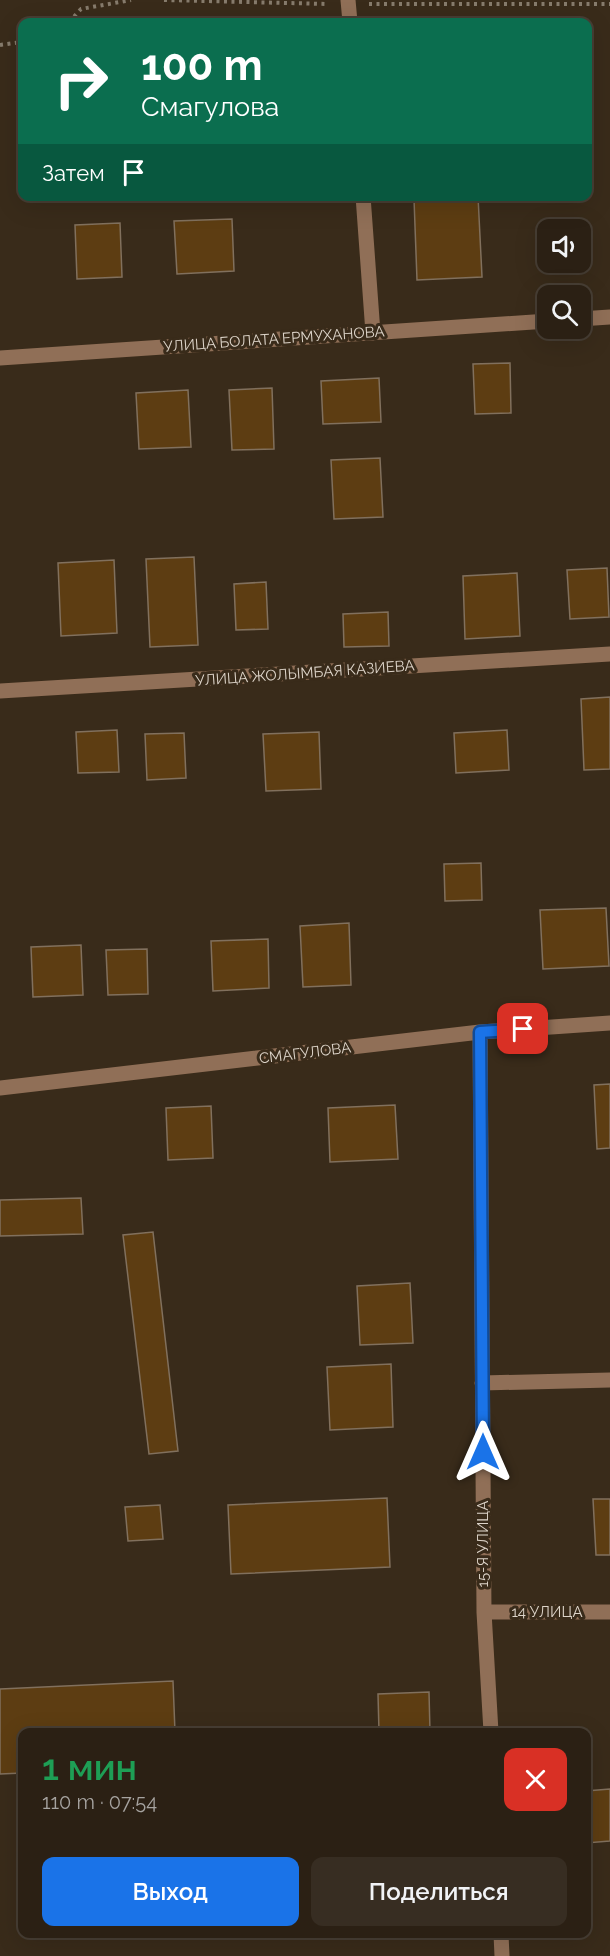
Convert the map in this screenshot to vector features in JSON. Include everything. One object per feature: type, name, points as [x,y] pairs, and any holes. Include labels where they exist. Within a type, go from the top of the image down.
[{"type":"street","points":[[348,2],[350,18]]},
{"type":"street","points":[[363,201],[373,333]]},
{"type":"street","points":[[591,318],[610,317]]},
{"type":"street","name":"УЛИЦА БОЛАТА ЕРМУХАНОВА","points":[[0,358],[537,322]]},
{"type":"street","name":"УЛИЦА ЖОЛЫМБАЯ КАЗИЕВА","points":[[0,691],[610,654]]},
{"type":"street","name":"СМАГУЛОВА","points":[[0,1088],[480,1032],[610,1023]]},
{"type":"street","name":"15-Я УЛИЦА","points":[[480,1032],[484,1612],[491,1728]]},
{"type":"street","points":[[482,1383],[610,1380]]},
{"type":"street","name":"14 УЛИЦА","points":[[484,1612],[610,1612]]},
{"type":"street","points":[[501,1938],[502,1956]]},
{"type":"path","points":[[73,18],[81,9],[131,0]]},
{"type":"path","points":[[164,0],[610,4]]},
{"type":"path","points":[[0,45],[18,43]]},
{"type":"building","points":[[414,201],[478,201],[482,277],[417,280]]},
{"type":"building","points":[[232,219],[234,271],[177,274],[174,221]]},
{"type":"building","points":[[120,223],[122,277],[77,279],[75,225]]},
{"type":"building","points":[[510,363],[511,413],[475,414],[473,364]]},
{"type":"building","points":[[379,378],[381,422],[323,424],[321,381]]},
{"type":"building","points":[[272,388],[274,449],[232,450],[229,390]]},
{"type":"building","points":[[188,390],[191,447],[139,449],[136,393]]},
{"type":"building","points":[[380,458],[383,517],[334,519],[331,460]]},
{"type":"building","points":[[194,557],[198,645],[150,647],[146,559]]},
{"type":"building","points":[[114,560],[117,633],[61,636],[58,563]]},
{"type":"building","points":[[607,568],[609,617],[570,619],[567,570]]},
{"type":"building","points":[[517,573],[520,636],[465,639],[463,576]]},
{"type":"building","points":[[266,582],[268,629],[236,630],[234,584]]},
{"type":"building","points":[[388,612],[389,646],[344,647],[343,614]]},
{"type":"building","points":[[610,697],[610,769],[584,770],[581,699]]},
{"type":"building","points":[[117,730],[119,772],[78,773],[76,732]]},
{"type":"building","points":[[507,730],[509,770],[456,773],[454,733]]},
{"type":"building","points":[[319,732],[321,789],[266,791],[263,734]]},
{"type":"building","points":[[184,733],[186,778],[147,780],[145,734]]},
{"type":"building","points":[[481,863],[482,900],[445,901],[444,864]]},
{"type":"building","points":[[606,908],[609,966],[543,969],[540,910]]},
{"type":"building","points":[[349,923],[351,985],[303,987],[300,926]]},
{"type":"building","points":[[268,939],[269,988],[213,991],[211,941]]},
{"type":"building","points":[[81,945],[83,995],[33,997],[31,947]]},
{"type":"building","points":[[147,949],[148,994],[108,995],[106,950]]},
{"type":"building","points":[[610,1084],[610,1148],[597,1149],[594,1085]]},
{"type":"building","points":[[395,1105],[398,1159],[330,1162],[328,1108]]},
{"type":"building","points":[[211,1106],[213,1158],[168,1160],[166,1108]]},
{"type":"building","points":[[81,1198],[83,1234],[0,1236],[0,1200]]},
{"type":"building","points":[[153,1232],[178,1451],[149,1454],[123,1235]]},
{"type":"building","points":[[410,1283],[413,1343],[360,1345],[357,1286]]},
{"type":"building","points":[[391,1364],[393,1427],[330,1430],[327,1367]]},
{"type":"building","points":[[387,1498],[390,1567],[231,1574],[228,1505]]},
{"type":"building","points":[[593,1499],[610,1499],[610,1555],[596,1555]]},
{"type":"building","points":[[160,1505],[163,1539],[128,1541],[125,1507]]},
{"type":"building","points":[[173,1681],[175,1728],[18,1728],[18,1773],[0,1774],[0,1689]]},
{"type":"building","points":[[429,1692],[430,1728],[379,1728],[378,1694]]},
{"type":"building","points":[[610,1789],[610,1841],[591,1843],[591,1791]]},
{"type":"route","points":[[483,1452],[480,1032],[523,1029]]}]
